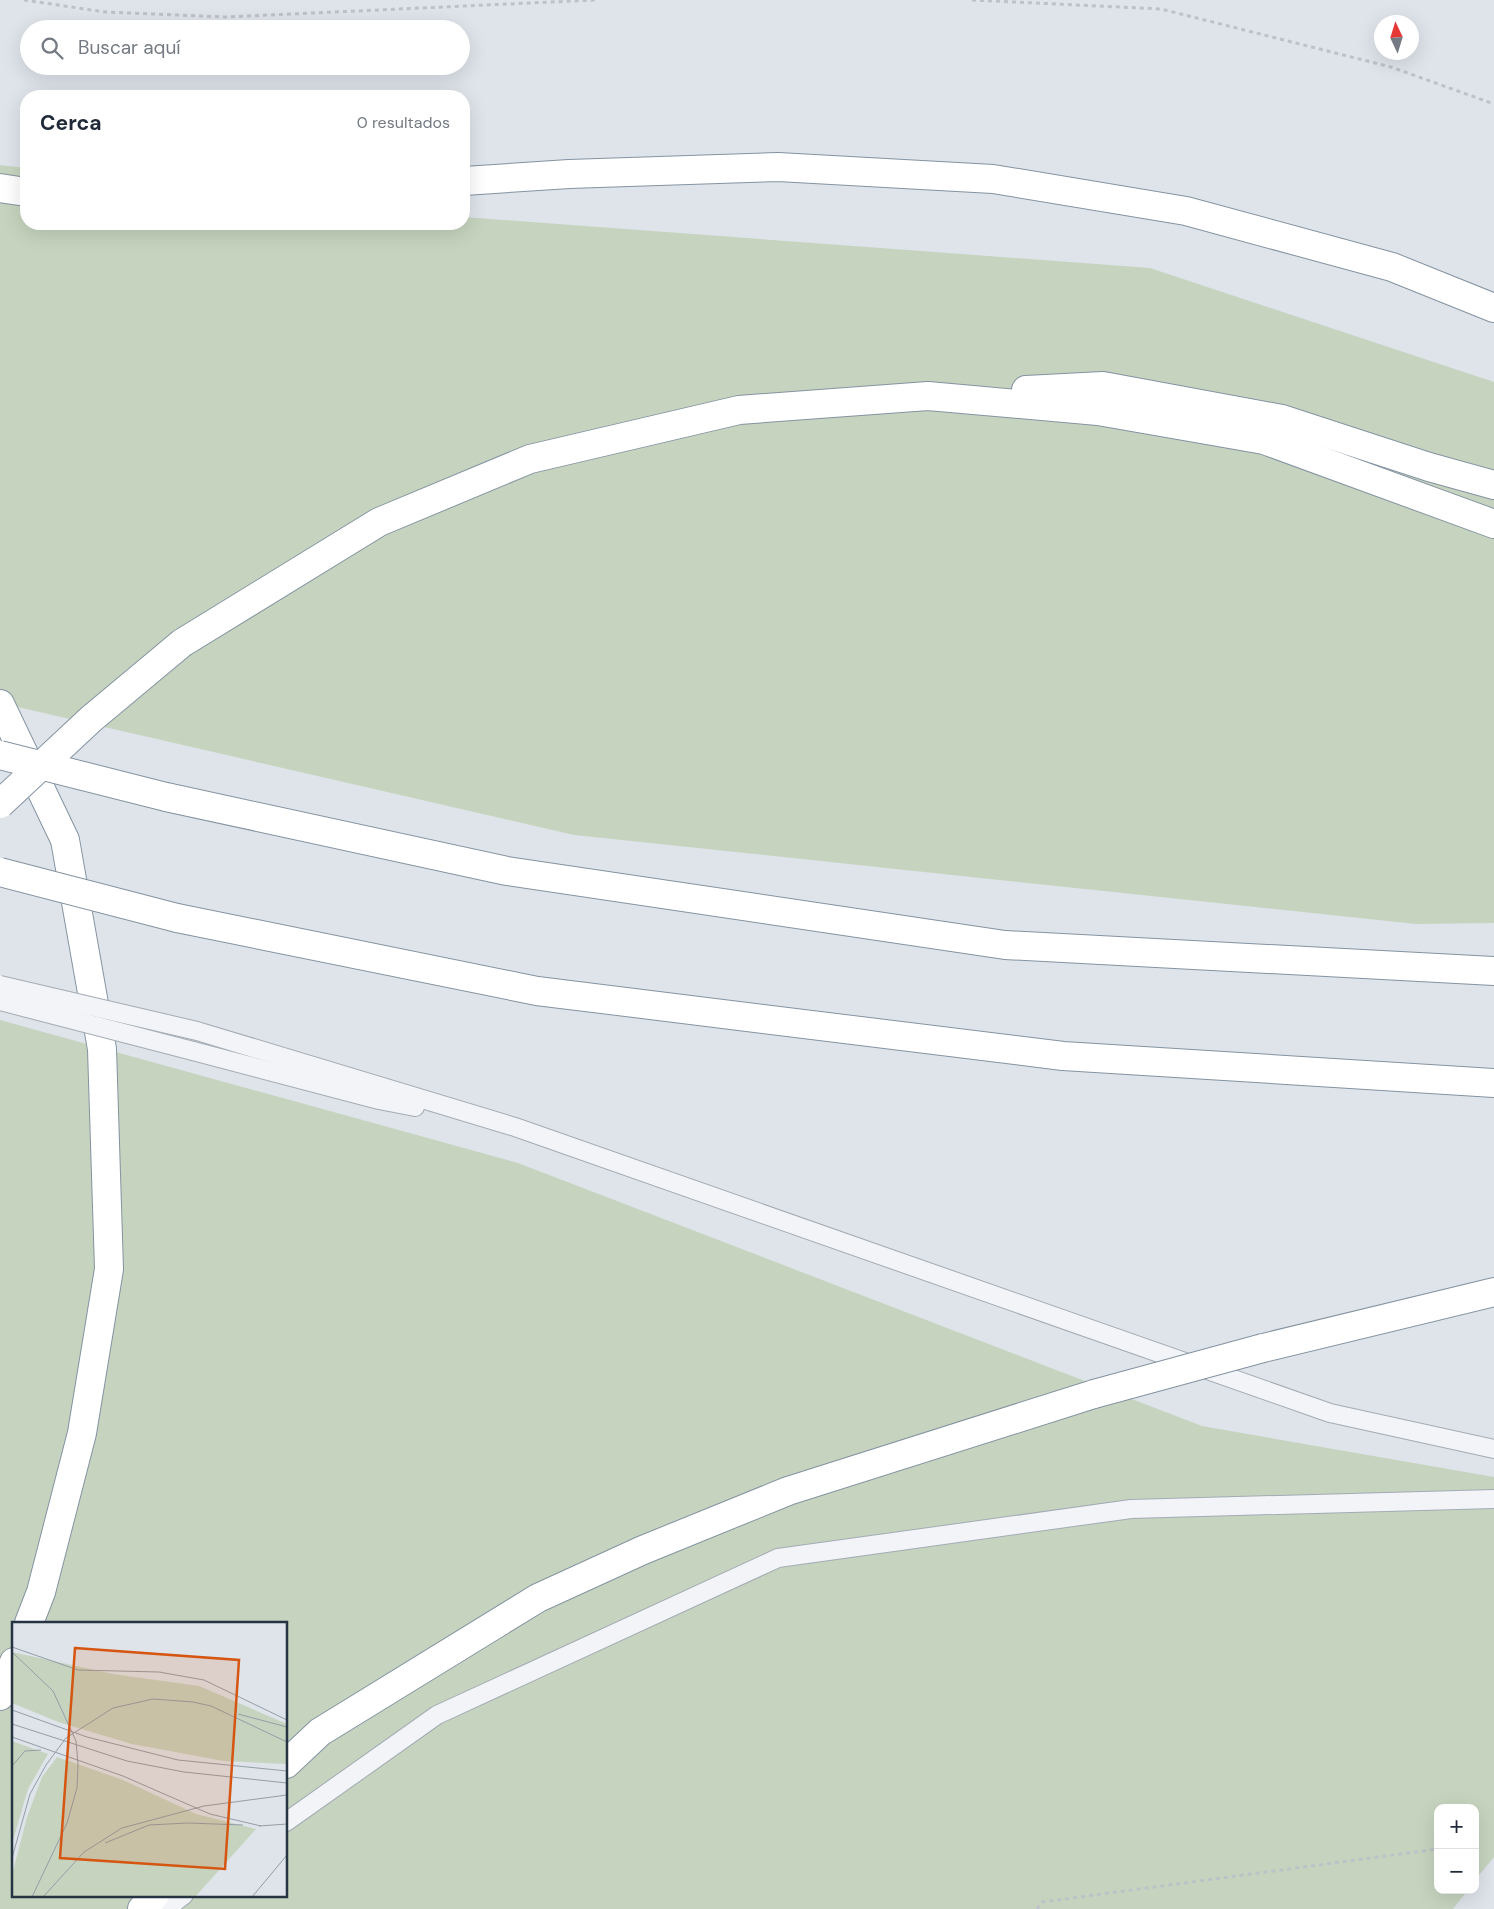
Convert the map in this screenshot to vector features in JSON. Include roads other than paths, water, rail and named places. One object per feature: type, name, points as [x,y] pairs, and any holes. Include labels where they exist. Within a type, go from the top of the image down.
[{"type":"highway","points":[[470,181],[569,174],[778,167],[993,179],[1186,211],[1392,267],[1494,308]]},
{"type":"highway","points":[[0,188],[20,191]]},
{"type":"highway","points":[[0,804],[91,719],[182,643],[379,522],[530,459],[739,410],[928,396],[1103,386],[1282,419],[1429,467],[1494,484]]},
{"type":"highway","points":[[928,396],[1098,411],[1264,440],[1494,524]]},
{"type":"highway","points":[[0,704],[65,840],[102,1049],[109,1269],[82,1433],[41,1592],[29,1622]]},
{"type":"highway","points":[[0,755],[166,797],[507,871],[1005,945],[1494,971]]},
{"type":"highway","points":[[0,872],[177,918],[547,992],[1063,1056],[1494,1083]]},
{"type":"highway","points":[[288,1762],[320,1732],[538,1598],[643,1550],[788,1491],[1094,1394],[1263,1348],[1494,1292]]},
{"type":"highway","points":[[0,1696],[12,1667]]},
{"type":"highway","points":[[142,1909],[154,1896]]},
{"type":"lane","points":[[0,985],[197,1031],[515,1127],[1330,1413],[1494,1449]]},
{"type":"lane","points":[[0,1002],[379,1100],[515,1127]]},
{"type":"lane","points":[[288,1821],[437,1715],[778,1558],[1131,1508],[1494,1499]]},
{"type":"lane","points":[[166,1909],[183,1896]]}]
